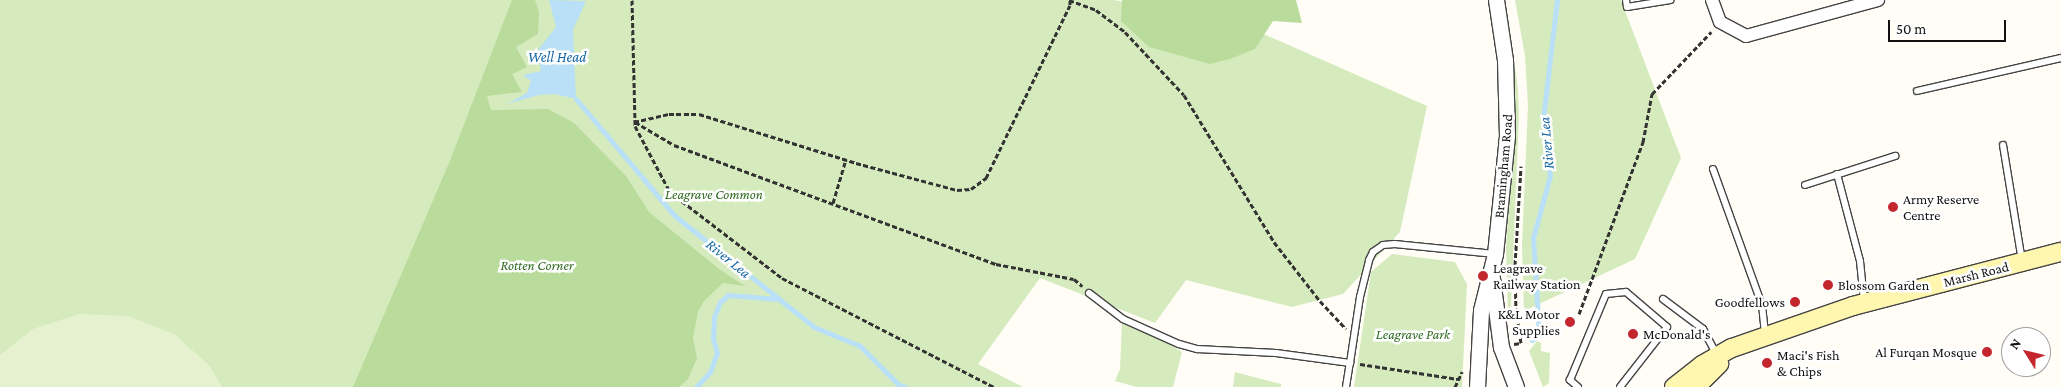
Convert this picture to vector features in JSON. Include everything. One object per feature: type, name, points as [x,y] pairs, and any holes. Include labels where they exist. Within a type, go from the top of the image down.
[{"type":"main road","name":"Marsh Road","points":[[1674,387],[1718,356],[1765,336],[1865,302],[2061,252]]},
{"type":"main road","name":"Marsh Road","points":[[1696,387],[1723,361],[1748,342]]},
{"type":"street","name":"Bramingham Road","points":[[1477,387],[1481,310],[1495,254],[1508,121],[1505,60],[1496,0]]},
{"type":"street","points":[[1712,0],[1720,22],[1746,36],[1878,0]]},
{"type":"street","name":"Bramingham Road","points":[[1492,272],[1501,347],[1516,387]]},
{"type":"lane","points":[[1626,0],[1627,7],[1670,0]]},
{"type":"lane","points":[[1917,91],[2061,59]]},
{"type":"lane","points":[[2003,145],[2022,262]]},
{"type":"lane","points":[[1805,185],[1895,156]]},
{"type":"lane","points":[[1713,169],[1762,306],[1765,336]]},
{"type":"lane","points":[[1837,174],[1860,261],[1865,302]]},
{"type":"lane","points":[[1346,387],[1360,298],[1369,260],[1373,252],[1383,245],[1395,244],[1495,254]]},
{"type":"lane","points":[[1578,387],[1570,380],[1606,294],[1626,292],[1667,328],[1620,387]]},
{"type":"lane","points":[[1089,293],[1123,319],[1179,344],[1197,349],[1276,353],[1350,363]]},
{"type":"lane","points":[[1663,298],[1703,329],[1718,356]]},
{"type":"path","points":[[632,0],[634,122],[670,192],[782,278],[994,387]]},
{"type":"path","points":[[634,122],[669,114],[699,114],[846,159],[957,190],[971,189],[986,178],[1070,5],[1070,0],[1096,10],[1125,32],[1184,95],[1274,242],[1320,301],[1355,339]]},
{"type":"path","points":[[1578,314],[1643,142],[1652,94],[1720,22]]},
{"type":"path","points":[[634,122],[674,145],[996,264],[1074,279],[1089,293]]},
{"type":"path","points":[[833,203],[846,159]]},
{"type":"path","points":[[1350,363],[1458,379]]},
{"type":"green space","name":"Leagrave Common","points":[[0,0],[1114,0],[1241,24],[1427,106],[1400,232],[1343,294],[1292,307],[1186,280],[1155,323],[1040,278],[978,364],[1023,387],[0,387]]},
{"type":"green space","name":"Rotten Corner","points":[[512,0],[535,0],[539,12],[538,34],[516,47],[527,67],[512,74],[522,92],[487,96],[491,110],[548,109],[574,123],[626,176],[649,212],[719,269],[745,286],[723,283],[704,301],[698,312],[693,338],[697,358],[688,379],[679,387],[353,387],[449,163]]},
{"type":"green space","points":[[1122,0],[1296,0],[1302,23],[1273,21],[1255,49],[1230,59],[1210,64],[1149,47],[1121,21]]},
{"type":"green space","points":[[1501,0],[1505,0],[1508,17],[1518,89],[1519,115],[1511,305],[1508,315],[1506,246],[1513,158],[1514,108]]},
{"type":"green space","points":[[1515,0],[1621,0],[1681,158],[1635,259],[1524,311],[1522,245],[1528,105],[1525,56]]},
{"type":"green space","name":"Leagrave Park","points":[[1392,254],[1455,262],[1467,284],[1462,387],[1354,387],[1371,272]]},
{"type":"green space","points":[[79,314],[128,316],[174,334],[210,366],[222,387],[0,387],[0,355],[33,329]]},
{"type":"green space","points":[[1122,323],[1156,336],[1182,352],[1173,387],[1137,387],[1115,381],[1120,369]]},
{"type":"green space","points":[[1537,341],[1541,343],[1541,351],[1550,353],[1549,383],[1543,387],[1529,351]]},
{"type":"green space","points":[[1235,372],[1281,384],[1281,387],[1233,387]]},
{"type":"water","name":"Well Head","points":[[549,0],[586,1],[573,30],[576,99],[554,94],[539,95],[507,104],[527,93],[531,81],[523,75],[541,71],[537,51],[556,27]]},
{"type":"waterway","name":"River Lea","points":[[1532,340],[1539,335],[1533,238],[1550,176],[1543,119],[1557,0]]},
{"type":"waterway","name":"River Lea","points":[[576,99],[675,216],[814,327],[860,346],[898,384],[905,387]]},
{"type":"waterway","points":[[696,387],[710,372],[717,353],[713,338],[714,317],[720,302],[728,295],[778,299]]},
{"type":"place","name":"Army Reserve Centre","points":[[1893,207]]},
{"type":"place","name":"Leagrave Railway Station","points":[[1483,276]]},
{"type":"place","name":"Blossom Garden","points":[[1828,285]]},
{"type":"place","name":"Goodfellows","points":[[1795,302]]},
{"type":"place","name":"K&L Motor Supplies","points":[[1570,322]]},
{"type":"place","name":"McDonald's","points":[[1633,334]]},
{"type":"place","name":"Al Furqan Mosque","points":[[1987,352]]},
{"type":"place","name":"Maci's Fish & Chips","points":[[1767,363]]}]
